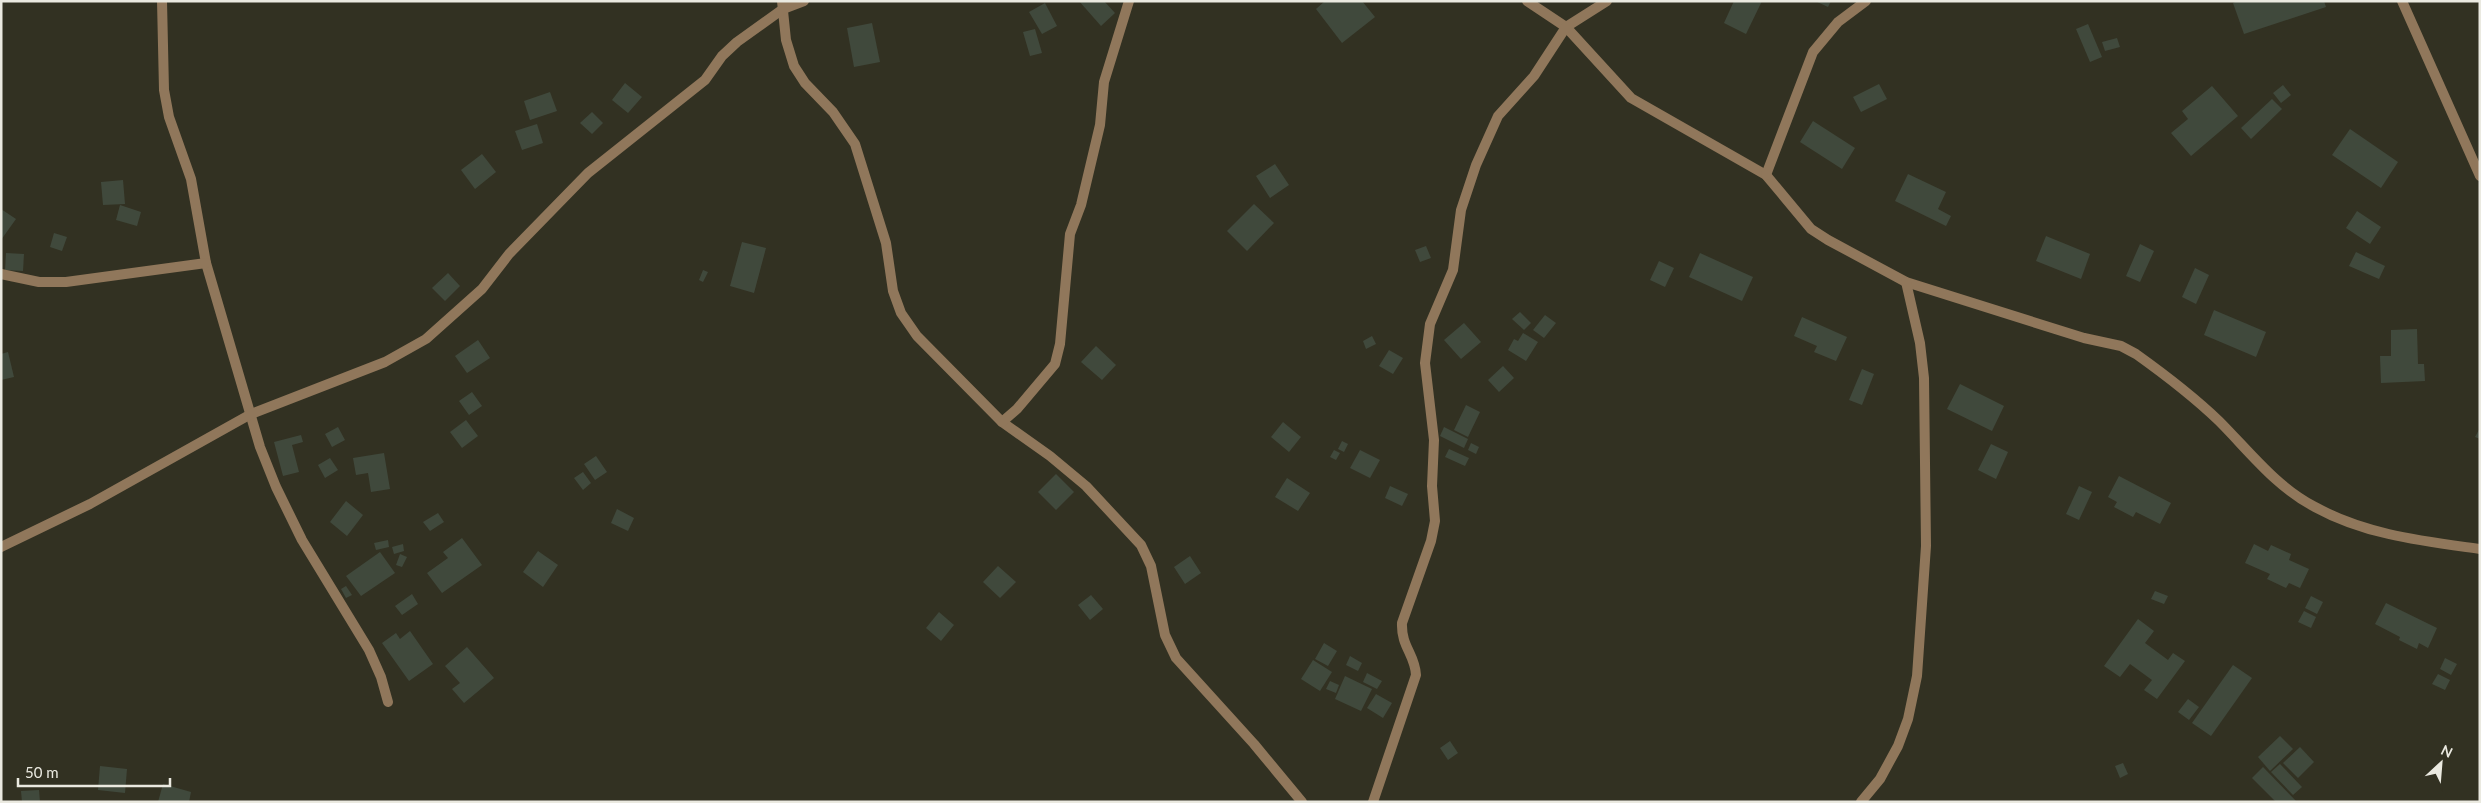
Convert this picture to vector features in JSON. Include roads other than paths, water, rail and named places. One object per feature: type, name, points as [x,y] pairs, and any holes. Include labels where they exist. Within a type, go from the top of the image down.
[{"type":"street","points":[[162,1],[164,90],[171,124],[190,179],[206,263],[260,447],[276,487],[302,540],[369,650],[381,677],[388,702]]},
{"type":"street","points":[[1,547],[90,504],[251,414],[385,362],[426,339],[482,288],[509,254],[570,190],[705,80],[722,56],[737,42],[783,5],[804,1]]},
{"type":"street","points":[[1002,422],[1017,409],[1055,364],[1060,344],[1070,234],[1081,205],[1100,125],[1104,82],[1129,1]]},
{"type":"street","points":[[1528,1],[1566,26],[1631,98],[1766,175],[1811,229],[1828,240],[1906,282],[2084,338],[2121,346],[2136,354],[2218,421],[2254,460],[2284,486],[2314,507],[2356,525],[2398,537],[2480,549]]},
{"type":"street","points":[[1373,802],[1414,686],[1416,665],[1405,647],[1401,635],[1402,623],[1431,541],[1435,521],[1432,486],[1434,440],[1425,363],[1430,324],[1453,270],[1461,210],[1490,132],[1498,116],[1534,76],[1566,26],[1607,1]]},
{"type":"street","points":[[1766,175],[1813,52],[1838,22],[1866,1]]},
{"type":"street","points":[[2402,1],[2480,176]]},
{"type":"street","points":[[783,5],[786,40],[794,66],[805,83],[843,125],[855,144],[886,243],[893,292],[901,312],[917,336],[1002,422],[1050,456],[1086,486],[1141,545],[1151,566],[1165,635],[1176,658],[1254,744],[1302,802]]},
{"type":"street","points":[[1,274],[38,282],[66,282],[206,263]]},
{"type":"street","points":[[1861,802],[1880,779],[1898,746],[1908,720],[1917,676],[1926,546],[1924,378],[1920,343],[1906,282]]}]
